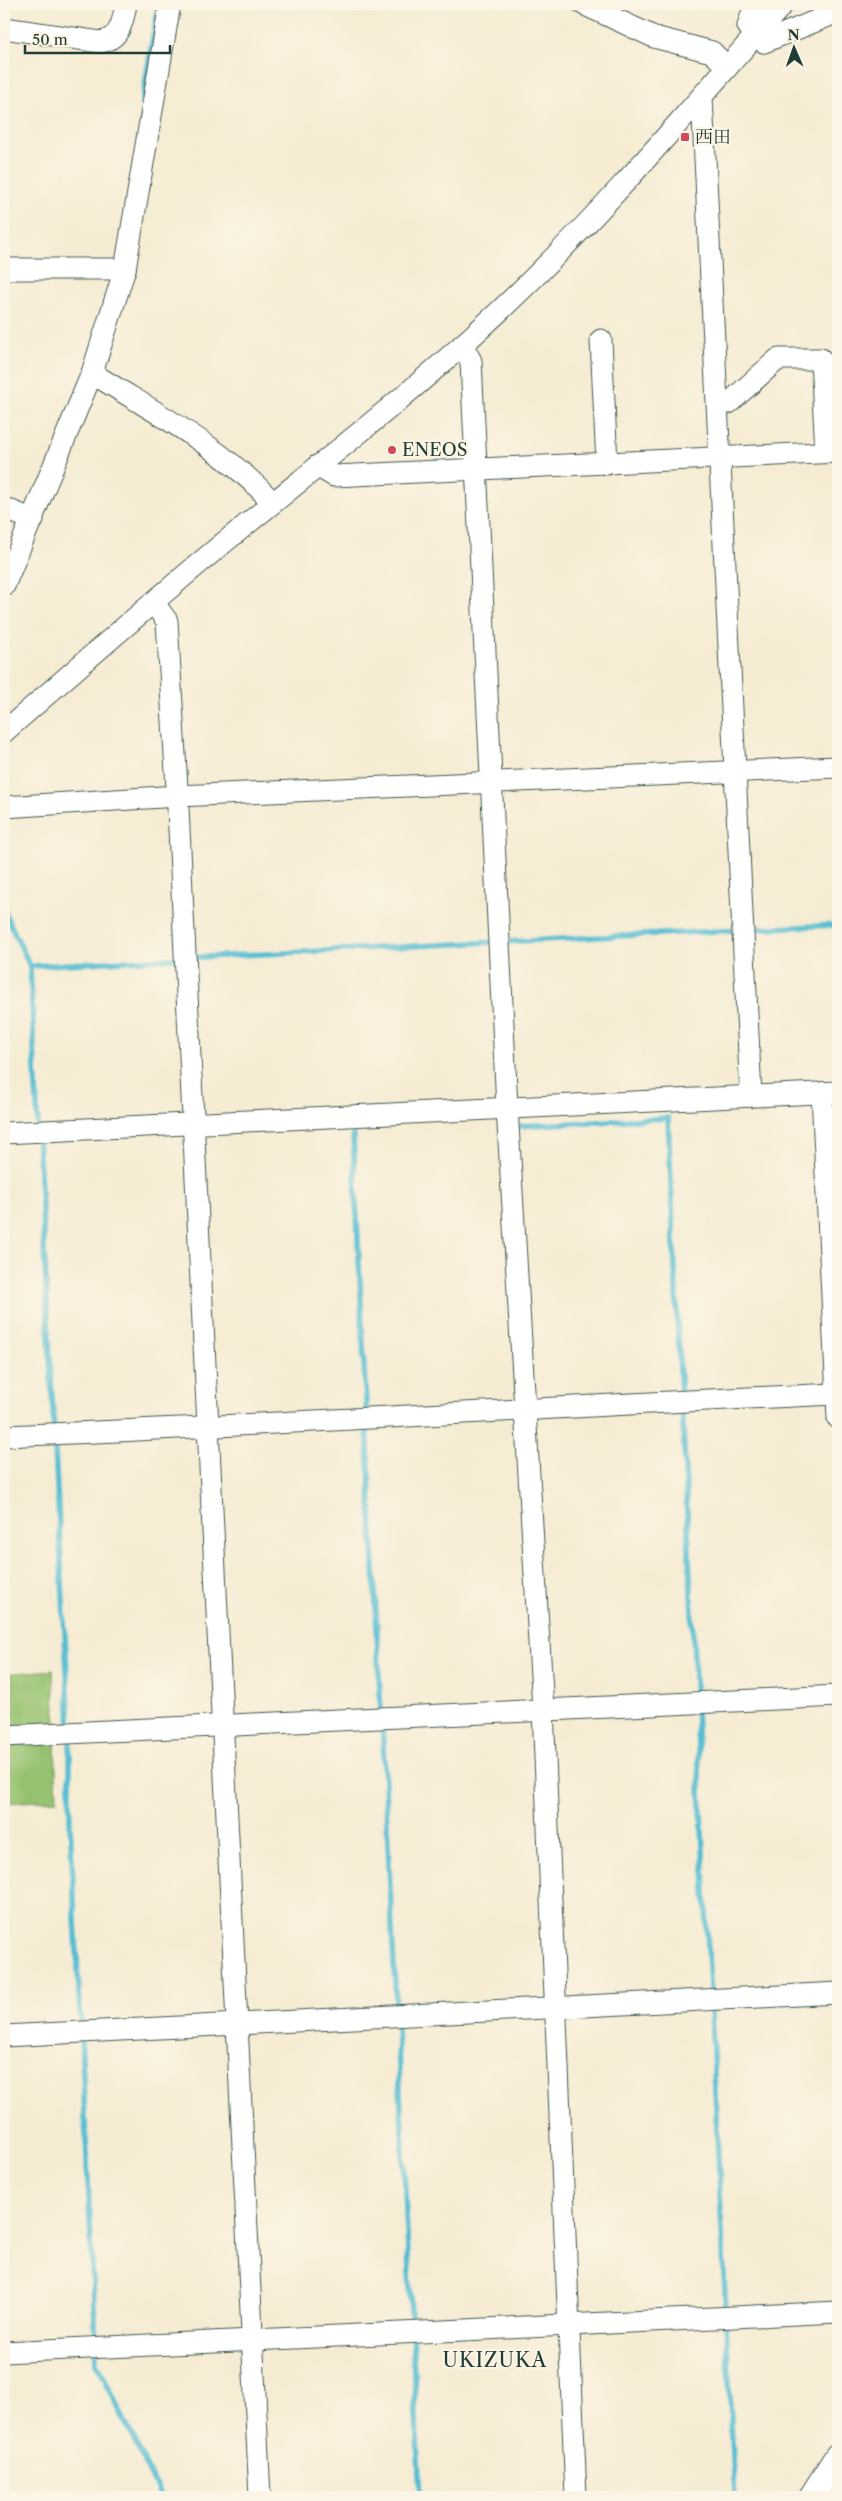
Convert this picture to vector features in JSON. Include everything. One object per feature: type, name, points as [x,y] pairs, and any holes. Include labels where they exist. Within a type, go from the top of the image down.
[{"type":"main road","points":[[812,2497],[838,2456]]},
{"type":"street","points":[[4,28],[107,42],[116,34],[123,23],[126,4]]},
{"type":"street","points":[[4,586],[33,520],[92,373],[126,269],[170,4]]},
{"type":"street","points":[[583,4],[654,37],[712,52],[728,67]]},
{"type":"street","points":[[755,4],[748,26],[764,42],[838,12]]},
{"type":"street","points":[[4,732],[154,603],[462,345],[568,243],[702,97],[783,4]]},
{"type":"street","points":[[702,97],[751,1096]]},
{"type":"street","points":[[4,268],[126,269]]},
{"type":"street","points":[[601,340],[607,464]]},
{"type":"street","points":[[462,345],[471,361],[507,1108],[543,1709],[557,2008],[567,2325],[576,2497]]},
{"type":"street","points":[[318,466],[334,476],[476,471],[832,452],[821,359],[778,359],[730,403],[718,404]]},
{"type":"street","points":[[92,373],[216,450],[259,487],[273,503]]},
{"type":"street","points":[[4,508],[33,520]]},
{"type":"street","points":[[154,603],[167,621],[178,796],[260,2497]]},
{"type":"street","points":[[4,807],[178,796],[492,784],[838,767]]},
{"type":"street","points":[[4,1133],[830,1092],[838,1418]]},
{"type":"street","points":[[4,1436],[209,1428],[526,1408],[838,1394]]},
{"type":"street","points":[[4,1736],[70,1731],[223,1726],[838,1696]]},
{"type":"street","points":[[4,2036],[838,1993]]},
{"type":"street","points":[[4,2352],[838,2312]]},
{"type":"green space","points":[[53,1670],[56,1727],[4,1729],[4,1674]]},
{"type":"green space","points":[[55,1741],[57,1800],[4,1803],[4,1744]]},
{"type":"waterway","points":[[142,104],[158,4]]},
{"type":"waterway","points":[[4,911],[30,966],[494,942]]},
{"type":"waterway","points":[[748,929],[838,925]]},
{"type":"waterway","points":[[503,942],[739,930]]},
{"type":"waterway","points":[[30,966],[38,1126]]},
{"type":"waterway","points":[[518,1126],[668,1118],[681,1396]]},
{"type":"waterway","points":[[38,1135],[70,1728]]},
{"type":"waterway","points":[[353,1135],[381,1713]]},
{"type":"waterway","points":[[682,1406],[696,1699]]},
{"type":"waterway","points":[[696,1708],[726,2313]]},
{"type":"waterway","points":[[382,1722],[420,2497]]},
{"type":"waterway","points":[[70,1737],[70,1824],[81,2028]]},
{"type":"waterway","points":[[81,2037],[97,2363],[161,2497]]},
{"type":"waterway","points":[[726,2322],[735,2497]]},
{"type":"place","name":"西田","points":[[685,137]]},
{"type":"place","name":"ENEOS","points":[[392,450]]},
{"type":"district","name":"UKIZUKA","points":[[495,2360]]}]
